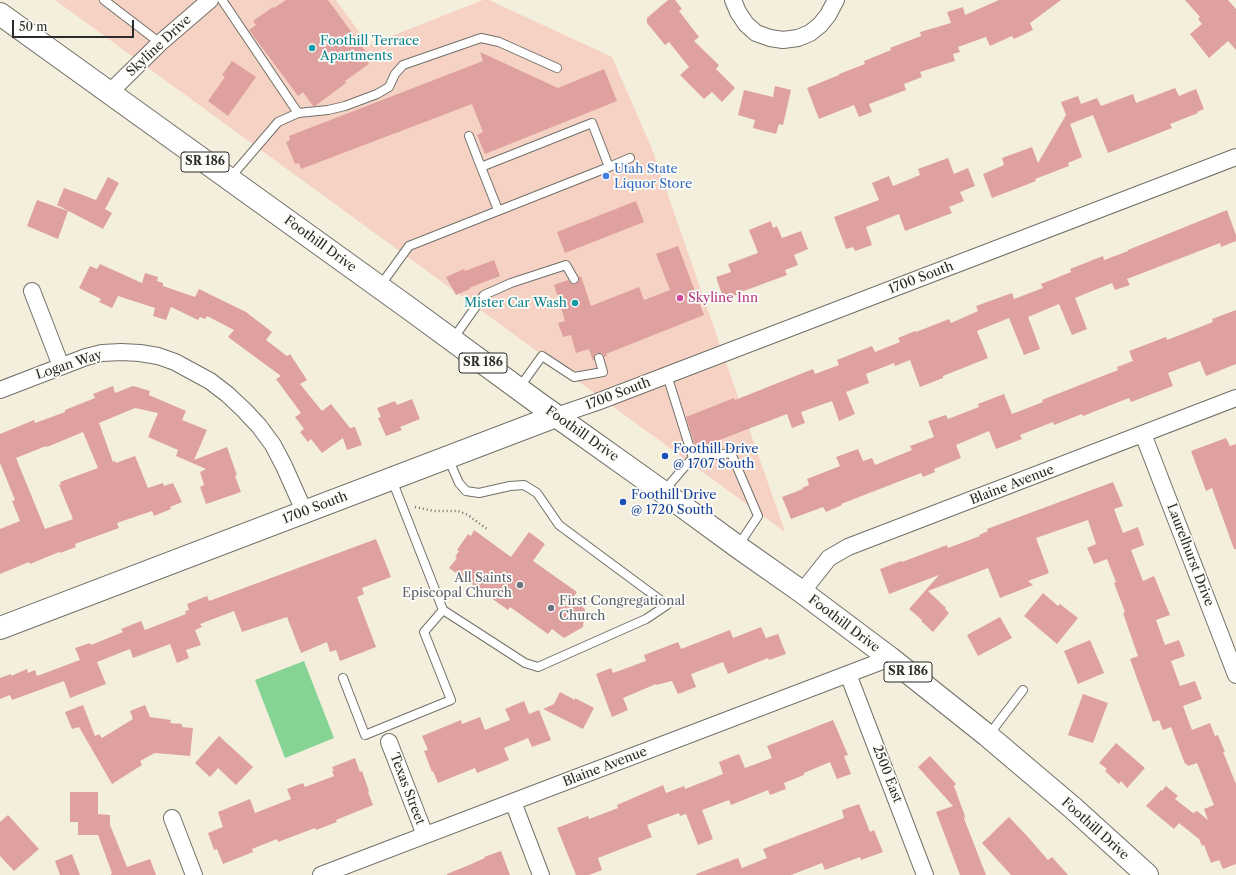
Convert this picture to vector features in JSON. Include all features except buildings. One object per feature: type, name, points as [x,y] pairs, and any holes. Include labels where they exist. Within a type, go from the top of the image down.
[{"type":"main road","name":"Foothill Drive","points":[[4,22],[109,93],[802,592],[890,658],[988,736],[1073,808],[1147,875]]},
{"type":"main road","name":"1700 South","points":[[0,628],[556,416]]},
{"type":"street","name":"Skyline Drive","points":[[109,93],[160,43],[210,0]]},
{"type":"street","points":[[733,0],[738,12],[746,24],[756,33],[770,38],[784,40],[798,38],[810,33],[820,25],[828,15],[836,0]]},
{"type":"street","name":"1700 South","points":[[556,416],[597,402],[1236,157]]},
{"type":"street","points":[[32,290],[61,366]]},
{"type":"street","name":"Logan Way","points":[[0,390],[61,366],[102,353],[140,353],[158,356],[169,360],[210,381],[227,394],[259,426],[273,446],[284,466],[305,512]]},
{"type":"street","name":"Blaine Avenue","points":[[802,592],[829,558],[842,550],[1236,398]]},
{"type":"street","name":"Laurelhurst Drive","points":[[1143,434],[1236,675]]},
{"type":"street","name":"Blaine Avenue","points":[[321,875],[890,658]]},
{"type":"street","name":"2500 East","points":[[848,674],[925,875]]},
{"type":"street","name":"Texas Street","points":[[389,742],[425,835]]},
{"type":"street","points":[[513,802],[541,875]]},
{"type":"street","points":[[172,818],[194,875]]},
{"type":"lane","points":[[104,0],[160,43]]},
{"type":"lane","points":[[222,0],[298,113]]},
{"type":"lane","points":[[229,179],[278,122],[298,113],[328,110],[345,106],[377,94],[389,87],[395,74],[403,65],[481,38],[499,42],[557,68]]},
{"type":"lane","points":[[481,167],[592,124],[610,167]]},
{"type":"lane","points":[[469,136],[498,210]]},
{"type":"lane","points":[[379,286],[409,246],[630,158]]},
{"type":"lane","points":[[452,340],[484,295],[511,283],[566,265],[574,279]]},
{"type":"lane","points":[[519,389],[542,356],[574,377],[603,372],[599,358]]},
{"type":"lane","points":[[667,375],[693,458]]},
{"type":"lane","points":[[663,492],[693,458],[731,453],[758,516],[738,547]]},
{"type":"lane","points":[[392,479],[443,610],[525,663],[538,666],[646,619],[667,605],[559,525],[537,493],[524,485],[510,486],[479,493],[466,491],[459,483],[448,457]]},
{"type":"lane","points":[[343,678],[365,735],[452,700],[424,632],[443,610]]},
{"type":"lane","points":[[988,736],[1023,690]]},
{"type":"path","points":[[402,506],[434,511],[458,511],[468,515],[487,529]]},
{"type":"shaded area","points":[[55,0],[336,0],[369,45],[483,0],[489,0],[612,57],[652,149],[785,532]]},
{"type":"green space","points":[[304,661],[334,738],[285,758],[255,680]]},
{"type":"place","name":"Foothill Terrace Apartments","points":[[312,48]]},
{"type":"place","name":"Utah State Liquor Store","points":[[606,176]]},
{"type":"place","name":"Skyline Inn","points":[[680,298]]},
{"type":"place","name":"Mister Car Wash","points":[[575,303]]},
{"type":"place","name":"Foothill Drive @ 1707 South","points":[[665,456]]},
{"type":"place","name":"Foothill Drive @ 1720 South","points":[[623,502]]},
{"type":"place","name":"All Saints Episcopal Church","points":[[520,585]]},
{"type":"place","name":"First Congregational Church","points":[[551,608]]}]
